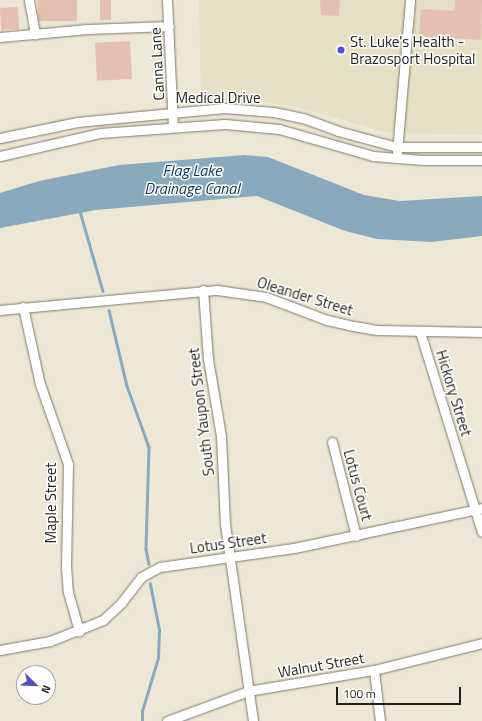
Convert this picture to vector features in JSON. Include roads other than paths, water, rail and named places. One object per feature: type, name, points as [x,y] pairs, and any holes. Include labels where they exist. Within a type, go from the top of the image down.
[{"type":"street","points":[[29,0],[35,34]]},
{"type":"street","name":"Canna Lane","points":[[167,0],[173,111],[172,127]]},
{"type":"street","points":[[396,159],[402,109],[410,0]]},
{"type":"street","points":[[0,36],[88,29],[169,26]]},
{"type":"street","name":"Medical Drive","points":[[0,138],[76,122],[173,111],[224,108],[274,112],[397,147],[482,147]]},
{"type":"street","name":"Medical Drive","points":[[0,156],[100,133],[225,124],[279,129],[351,151],[396,159],[482,160]]},
{"type":"street","name":"Oleander Street","points":[[0,310],[203,290],[266,296],[327,320],[348,325],[420,332],[482,332]]},
{"type":"street","name":"South Yaupon Street","points":[[203,290],[208,359],[221,436],[225,524],[248,691],[254,721]]},
{"type":"street","name":"Maple Street","points":[[23,307],[40,384],[68,464],[66,566],[68,592],[79,631]]},
{"type":"street","name":"Hickory Street","points":[[420,332],[479,509],[482,532]]},
{"type":"street","name":"Lotus Court","points":[[332,442],[356,536]]},
{"type":"street","name":"Lotus Street","points":[[0,650],[50,641],[79,631],[103,620],[121,603],[141,577],[154,570],[294,548],[479,509]]},
{"type":"street","name":"Walnut Street","points":[[167,721],[248,691],[374,670],[482,643]]},
{"type":"street","points":[[374,670],[380,721]]},
{"type":"water","name":"Flag Lake Drainage Canal","points":[[244,155],[268,157],[364,195],[400,201],[482,196],[482,236],[431,242],[377,239],[345,231],[257,196],[96,210],[0,228],[0,193],[39,181],[119,165]]},
{"type":"waterway","points":[[80,211],[103,291]]},
{"type":"waterway","points":[[109,310],[127,386],[149,447],[146,549],[149,564]]},
{"type":"waterway","points":[[142,721],[142,711],[158,658],[159,630],[150,584]]},
{"type":"place","name":"St. Luke's Health - Brazosport Hospital","points":[[341,50]]}]
